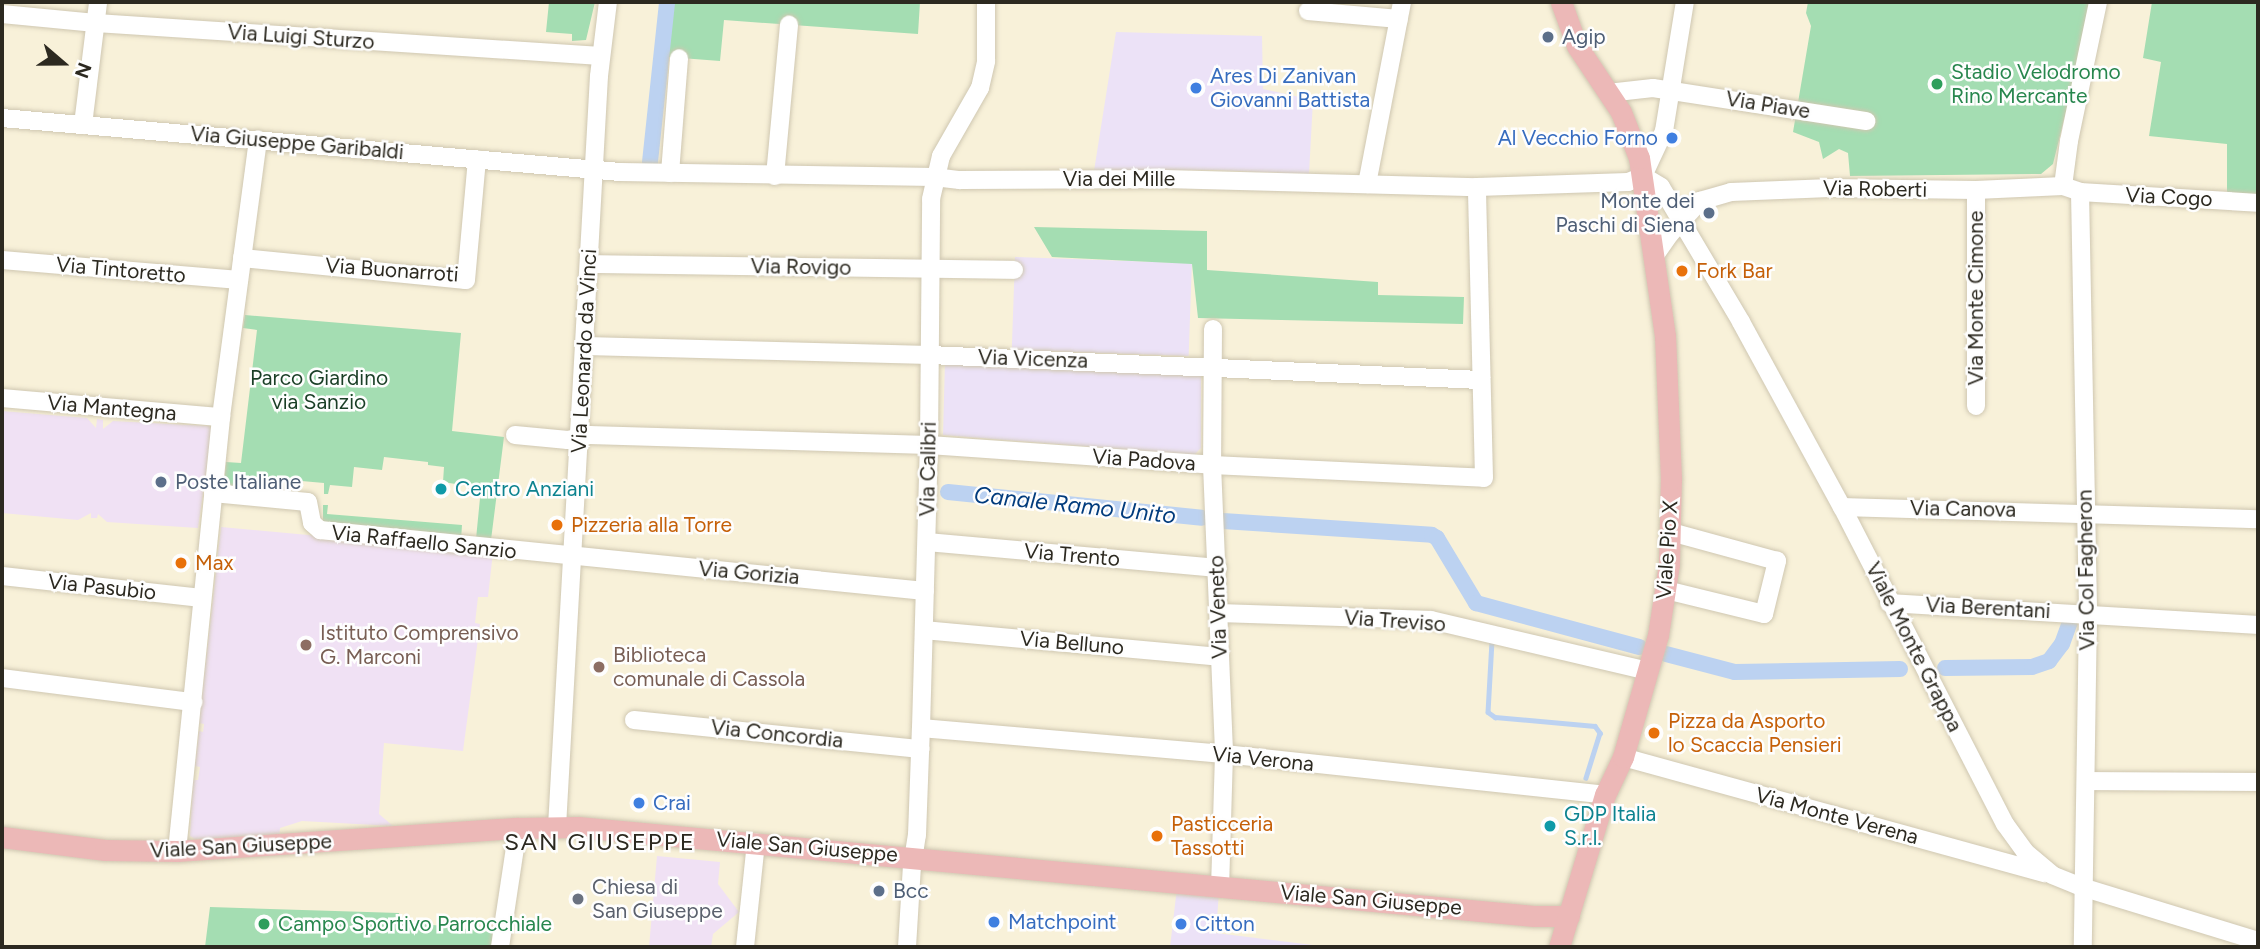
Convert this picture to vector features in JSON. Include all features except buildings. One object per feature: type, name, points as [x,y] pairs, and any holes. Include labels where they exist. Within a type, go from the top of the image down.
[{"type":"main road","name":"Viale Pio X","points":[[1559,947],[1605,795],[1623,757],[1649,671],[1666,590],[1671,532],[1665,336],[1643,176],[1634,140],[1608,93],[1584,59],[1561,2]]},
{"type":"main road","name":"Viale San Giuseppe","points":[[2,837],[105,850],[177,851],[557,827],[914,856],[1534,916],[1569,916]]},
{"type":"street","points":[[83,125],[98,2]]},
{"type":"street","name":"Via Leonardo da Vinci","points":[[557,827],[593,170],[601,56],[608,2]]},
{"type":"street","name":"Via Calibri","points":[[907,947],[921,749],[929,445],[929,269],[934,177],[945,148],[981,88],[986,61],[986,2]]},
{"type":"street","points":[[1643,176],[1664,131],[1685,2]]},
{"type":"street","points":[[2063,186],[2068,141],[2098,2]]},
{"type":"street","points":[[1308,11],[1400,10],[1367,184]]},
{"type":"street","name":"Via Luigi Sturzo","points":[[2,14],[96,23],[601,56]]},
{"type":"street","points":[[775,176],[789,25]]},
{"type":"street","points":[[670,173],[679,58]]},
{"type":"street","name":"Via Piave","points":[[1608,93],[1640,88],[1670,90],[1867,121]]},
{"type":"street","name":"Via Giuseppe Garibaldi","points":[[2,118],[593,170]]},
{"type":"street","points":[[1634,140],[1655,141],[1664,131]]},
{"type":"street","points":[[177,851],[221,417],[258,139]]},
{"type":"street","name":"Via Buonarroti","points":[[242,258],[466,280],[478,159]]},
{"type":"street","name":"Via dei Mille","points":[[593,170],[775,176],[934,177],[960,180],[1164,179],[1477,187],[1618,183],[1643,176]]},
{"type":"street","name":"Viale Monte Grappa","points":[[1643,176],[1661,187],[1679,222],[1741,323],[1842,507],[1889,603],[2005,824],[2025,852],[2052,875],[2085,888],[2258,942]]},
{"type":"street","name":"Via Roberti","points":[[1679,222],[1700,201],[1731,192],[1830,188],[1976,190],[2063,186],[2080,192]]},
{"type":"street","name":"Via Padova","points":[[515,435],[568,440],[580,435],[929,445],[1212,465],[1484,478],[1477,187]]},
{"type":"street","name":"Via Monte Cimone","points":[[1976,190],[1976,406]]},
{"type":"street","name":"Via Cogo","points":[[2080,192],[2258,203]]},
{"type":"street","name":"Via Col Fagheron","points":[[2080,192],[2088,614],[2082,947]]},
{"type":"street","points":[[1653,258],[1679,222]]},
{"type":"street","name":"Via Tintoretto","points":[[2,260],[239,279]]},
{"type":"street","name":"Via Rovigo","points":[[589,264],[1014,270]]},
{"type":"street","name":"Via Veneto","points":[[1213,329],[1212,465],[1224,754],[1220,886]]},
{"type":"street","name":"Via Vicenza","points":[[585,346],[930,355],[1481,380]]},
{"type":"street","name":"Via Mantegna","points":[[2,398],[221,417]]},
{"type":"street","name":"Via Raffaello Sanzio","points":[[213,494],[310,503],[312,523],[320,530],[573,558]]},
{"type":"street","name":"Via Canova","points":[[1842,507],[2258,519]]},
{"type":"street","points":[[1666,590],[1764,614],[1777,561],[1671,532]]},
{"type":"street","name":"Via Trento","points":[[927,542],[1217,568]]},
{"type":"street","name":"Via Gorizia","points":[[573,558],[925,592]]},
{"type":"street","name":"Via Pasubio","points":[[2,576],[202,598]]},
{"type":"street","name":"Via Berentani","points":[[1889,603],[2258,625]]},
{"type":"street","name":"Via Treviso","points":[[1220,613],[1431,620],[1649,671]]},
{"type":"street","name":"Via Belluno","points":[[924,630],[1219,657]]},
{"type":"street","points":[[2,678],[193,702]]},
{"type":"street","name":"Via Concordia","points":[[634,720],[921,749]]},
{"type":"street","name":"Via Verona","points":[[921,728],[1224,754],[1605,795]]},
{"type":"street","name":"Via Monte Verena","points":[[1623,757],[2052,875]]},
{"type":"street","points":[[2087,781],[2258,782]]},
{"type":"street","points":[[500,947],[518,828]]},
{"type":"street","points":[[745,947],[756,843]]},
{"type":"shaded area","points":[[1116,32],[1262,36],[1263,89],[1313,100],[1309,174],[1214,170],[1094,171]]},
{"type":"shaded area","points":[[1015,257],[1192,263],[1189,356],[1012,350]]},
{"type":"shaded area","points":[[945,361],[1198,373],[1201,376],[1201,448],[1194,455],[943,435]]},
{"type":"shaded area","points":[[2,411],[87,418],[96,428],[97,419],[103,420],[103,429],[113,421],[209,426],[212,431],[198,528],[107,522],[98,514],[97,518],[91,518],[91,513],[78,520],[2,513]]},
{"type":"shaded area","points":[[221,527],[493,552],[488,597],[478,597],[475,623],[480,624],[463,751],[384,743],[379,814],[393,826],[302,821],[280,828],[279,841],[195,839],[190,836],[193,780],[198,780],[200,767],[195,766],[199,731],[203,732],[204,724],[199,723]]},
{"type":"shaded area","points":[[657,856],[720,862],[718,884],[739,912],[713,934],[711,947],[649,947]]},
{"type":"shaded area","points":[[1177,888],[1219,892],[1216,933],[1313,947],[1170,947]]},
{"type":"green space","points":[[549,2],[595,2],[586,40],[572,41],[572,34],[546,32]]},
{"type":"green space","points":[[674,2],[920,2],[918,34],[724,20],[720,61],[668,57]]},
{"type":"green space","name":"Stadio Velodromo Rino Mercante","points":[[1808,2],[2090,2],[2083,43],[2053,164],[2041,174],[1850,176],[1848,153],[1839,149],[1823,159],[1819,142],[1793,132],[1811,26],[1806,13]]},
{"type":"green space","points":[[2152,2],[2258,2],[2258,198],[2227,196],[2227,144],[2149,136],[2161,62],[2143,58]]},
{"type":"green space","points":[[1034,227],[1207,231],[1207,270],[1378,282],[1378,295],[1464,297],[1463,324],[1198,318],[1192,264],[1052,257]]},
{"type":"green space","name":"Parco Giardino via Sanzio","points":[[245,315],[461,333],[452,431],[504,437],[491,540],[476,539],[481,488],[443,482],[444,467],[428,465],[428,462],[384,457],[382,470],[354,467],[352,487],[330,485],[328,494],[324,494],[324,483],[236,475],[234,486],[224,485],[226,462],[241,463],[257,330],[243,328]]},
{"type":"green space","points":[[323,505],[328,505],[327,514],[462,525],[461,540],[323,522]]},
{"type":"green space","points":[[210,907],[399,913],[400,921],[492,932],[495,947],[205,947]]},
{"type":"waterway","name":"Canale Ramo Unito","points":[[650,162],[667,2]]},
{"type":"waterway","name":"Canale Ramo Unito","points":[[948,492],[1202,518]]},
{"type":"waterway","name":"Canale Ramo Unito","points":[[1223,521],[1432,535],[1437,538],[1476,603],[1639,647]]},
{"type":"waterway","name":"Canale Ramo Unito","points":[[1945,668],[2032,667],[2049,661],[2062,644],[2070,622]]},
{"type":"waterway","points":[[1492,641],[1488,712],[1495,717],[1595,726],[1600,733],[1586,778]]},
{"type":"waterway","name":"Canale Ramo Unito","points":[[1666,654],[1735,672],[1900,669]]},
{"type":"place","name":"Agip","points":[[1548,37]]},
{"type":"place","name":"Stadio Velodromo Rino Mercante","points":[[1937,84]]},
{"type":"place","name":"Ares Di Zanivan Giovanni Battista","points":[[1196,88]]},
{"type":"place","name":"Al Vecchio Forno","points":[[1672,138]]},
{"type":"place","name":"Monte dei Paschi di Siena","points":[[1709,213]]},
{"type":"place","name":"Fork Bar","points":[[1682,271]]},
{"type":"place","name":"Poste Italiane","points":[[161,482]]},
{"type":"place","name":"Centro Anziani","points":[[441,489]]},
{"type":"place","name":"Pizzeria alla Torre","points":[[557,525]]},
{"type":"place","name":"Max","points":[[181,563]]},
{"type":"place","name":"Istituto Comprensivo G. Marconi","points":[[306,645]]},
{"type":"place","name":"Biblioteca comunale di Cassola","points":[[599,667]]},
{"type":"place","name":"Pizza da Asporto lo Scaccia Pensieri","points":[[1654,733]]},
{"type":"place","name":"Crai","points":[[639,803]]},
{"type":"place","name":"GDP Italia S.r.l.","points":[[1550,826]]},
{"type":"place","name":"Pasticceria Tassotti","points":[[1157,836]]},
{"type":"place","name":"Bcc","points":[[879,891]]},
{"type":"place","name":"Chiesa di San Giuseppe","points":[[578,899]]},
{"type":"place","name":"Matchpoint","points":[[994,922]]},
{"type":"place","name":"Campo Sportivo Parrocchiale","points":[[264,924]]},
{"type":"place","name":"Citton","points":[[1181,924]]},
{"type":"district","name":"SAN GIUSEPPE","points":[[600,842]]}]
